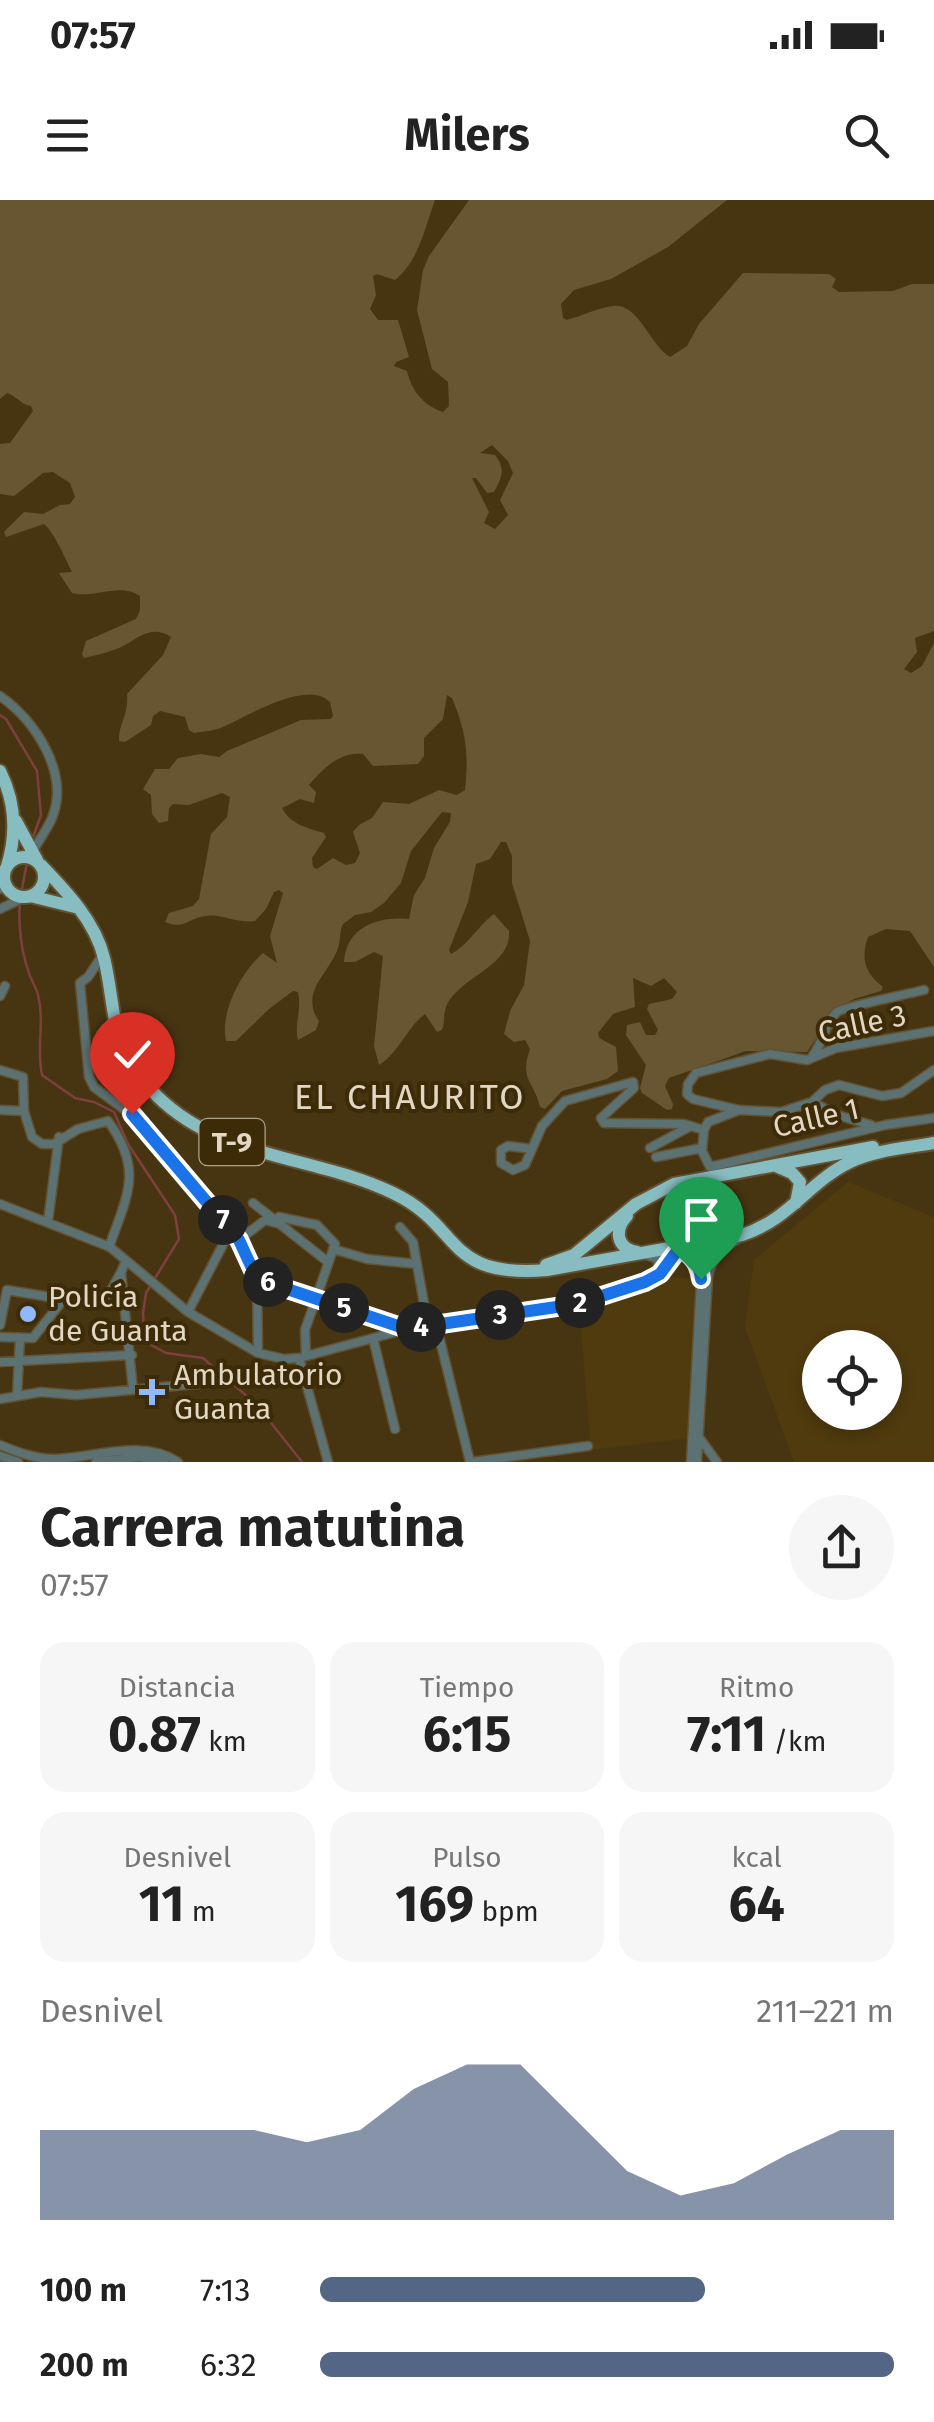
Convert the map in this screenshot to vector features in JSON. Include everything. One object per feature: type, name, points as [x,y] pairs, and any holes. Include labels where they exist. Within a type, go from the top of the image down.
[{"type":"highway","name":"T-9","points":[[0,771],[9,790],[12,810],[13,840],[4,883]]},
{"type":"highway","name":"T-9","points":[[12,810],[32,857],[96,933],[130,1067],[178,1116],[207,1134],[396,1194],[424,1215],[463,1256],[486,1267]]},
{"type":"highway","points":[[28,897],[42,886],[32,857],[12,862],[4,883],[13,894],[28,897],[68,903],[84,916]]},
{"type":"highway","points":[[486,1267],[528,1268],[574,1254],[642,1200],[674,1184],[934,1140]]},
{"type":"highway","points":[[486,1267],[529,1272],[749,1233],[772,1223],[824,1178],[851,1161],[934,1140]]},
{"type":"highway","points":[[774,1166],[792,1173],[800,1182],[795,1205]]},
{"type":"highway","points":[[642,1200],[618,1229],[618,1239],[624,1248],[643,1254]]},
{"type":"street","points":[[0,696],[32,729],[56,771],[52,820],[32,857]]},
{"type":"street","points":[[0,909],[28,897]]},
{"type":"street","points":[[104,956],[80,983],[88,1078],[94,1087],[132,1114],[239,1240],[257,1279],[258,1352]]},
{"type":"street","points":[[0,996],[5,986]]},
{"type":"street","points":[[813,1055],[837,1011],[924,990]]},
{"type":"street","name":"Calle 3","points":[[739,1110],[693,1099],[687,1094],[688,1084],[696,1074],[770,1054],[807,1060],[836,1048],[934,1032]]},
{"type":"street","points":[[0,1070],[23,1077],[24,1111],[32,1137],[42,1144],[54,1144],[60,1138],[108,1120],[117,1133],[131,1186],[108,1247]]},
{"type":"street","points":[[656,1157],[702,1148],[708,1122],[739,1110],[781,1112],[812,1102],[825,1090],[839,1085],[882,1096],[901,1093],[934,1070]]},
{"type":"street","points":[[532,1149],[542,1126],[565,1101],[632,1082],[634,1088],[600,1118],[604,1123],[692,1126],[704,1130]]},
{"type":"street","points":[[812,1102],[837,1116],[868,1125],[885,1125]]},
{"type":"street","points":[[0,1110],[24,1111]]},
{"type":"street","name":"Calle 1","points":[[702,1148],[710,1167],[885,1125],[922,1120],[934,1114]]},
{"type":"street","points":[[650,1148],[692,1126]]},
{"type":"street","points":[[48,1221],[60,1138]]},
{"type":"street","points":[[253,1203],[328,1262]]},
{"type":"street","points":[[0,1204],[108,1247],[188,1312],[258,1352],[284,1358],[407,1329],[577,1304],[660,1274],[680,1247],[700,1267],[696,1437],[717,1462]]},
{"type":"street","points":[[277,1222],[279,1217],[317,1226],[334,1244],[305,1330],[303,1356],[328,1462]]},
{"type":"street","points":[[239,1240],[264,1220],[277,1222]]},
{"type":"street","points":[[400,1228],[412,1242],[471,1462],[588,1446]]},
{"type":"street","points":[[188,1312],[230,1229]]},
{"type":"street","points":[[694,1462],[711,1263],[722,1249],[749,1233]]},
{"type":"street","points":[[332,1249],[416,1264]]},
{"type":"street","points":[[643,1254],[658,1259],[658,1269],[645,1282]]},
{"type":"street","points":[[0,1325],[7,1290],[86,1303],[108,1294],[126,1261]]},
{"type":"street","points":[[122,1272],[133,1390]]},
{"type":"street","points":[[257,1279],[407,1329]]},
{"type":"street","points":[[0,1337],[33,1338],[63,1300]]},
{"type":"street","points":[[17,1396],[20,1338]]},
{"type":"street","points":[[374,1338],[395,1429]]},
{"type":"street","points":[[0,1362],[132,1354]]},
{"type":"street","points":[[0,1399],[42,1392],[76,1395],[217,1382]]},
{"type":"street","points":[[0,1445],[23,1455],[50,1459],[146,1450],[178,1462]]},
{"type":"street","points":[[0,1456],[18,1462]]},
{"type":"street","points":[[96,1462],[140,1457],[164,1462]]},
{"type":"shaded area","points":[[0,200],[435,200],[420,243],[403,272],[395,280],[373,276],[376,295],[370,309],[378,320],[398,320],[409,357],[394,366],[407,371],[419,396],[443,412],[449,406],[448,382],[432,369],[417,310],[429,256],[469,200],[727,200],[668,247],[611,279],[574,290],[561,304],[563,318],[567,320],[613,306],[630,310],[670,357],[687,346],[699,324],[743,273],[829,274],[836,279],[832,287],[839,292],[893,291],[912,284],[934,284],[934,631],[915,638],[917,652],[904,669],[911,673],[922,666],[934,643],[934,967],[910,931],[886,929],[868,937],[866,966],[883,987],[881,991],[836,1009],[807,1052],[746,1051],[669,1078],[665,1086],[673,1104],[667,1110],[642,1093],[646,1065],[626,1035],[627,1025],[640,1022],[646,1035],[655,1035],[658,1030],[647,1009],[649,1004],[672,999],[677,992],[664,978],[651,986],[633,978],[635,1007],[613,1014],[598,1033],[599,1038],[616,1047],[618,1071],[607,1079],[562,1091],[545,1109],[540,1107],[527,1074],[530,1049],[525,1040],[514,1042],[504,1034],[510,1011],[524,985],[530,941],[512,883],[512,856],[506,842],[501,842],[490,859],[476,864],[468,902],[449,950],[451,954],[457,950],[494,914],[509,931],[502,954],[452,997],[442,1030],[437,1032],[425,1014],[379,1065],[374,1046],[383,956],[374,952],[355,962],[344,962],[346,950],[357,932],[366,926],[409,919],[414,895],[450,822],[451,813],[442,812],[411,851],[401,883],[384,903],[343,924],[338,948],[314,992],[312,1001],[319,1021],[316,1030],[298,1040],[299,999],[298,992],[293,991],[236,1041],[226,1041],[229,1006],[247,971],[263,953],[277,963],[270,936],[283,893],[274,892],[255,921],[211,915],[181,924],[165,922],[169,913],[193,906],[199,899],[211,834],[227,817],[230,797],[222,793],[189,805],[173,804],[168,821],[159,823],[152,814],[151,795],[143,789],[155,769],[169,769],[178,758],[201,754],[219,757],[301,720],[330,719],[330,702],[307,694],[293,697],[221,728],[194,733],[185,717],[160,711],[153,716],[151,725],[125,742],[119,741],[127,694],[163,655],[171,637],[147,633],[116,649],[84,658],[86,641],[136,619],[140,596],[124,590],[72,593],[59,573],[72,572],[44,524],[6,537],[4,532],[24,512],[43,514],[70,504],[75,497],[70,483],[53,472],[43,473],[14,496],[0,494],[0,444],[10,443],[33,411],[7,393],[0,399]],"holes":[[[492,445],[508,461],[513,473],[500,500],[508,515],[495,529],[484,523],[489,512],[472,478],[487,493],[494,492],[501,478],[501,465],[495,455],[480,453]],[[447,695],[452,698],[463,732],[465,790],[457,795],[439,790],[409,804],[383,802],[372,818],[353,832],[360,853],[355,863],[346,865],[333,858],[317,869],[313,867],[312,858],[326,837],[324,833],[294,822],[282,808],[300,799],[314,803],[316,792],[309,785],[326,767],[346,755],[363,754],[373,766],[418,764],[424,756],[424,738],[443,719]]]},
{"type":"shaded area","points":[[848,1182],[934,1217],[934,1462],[794,1462],[745,1327],[754,1260]]},
{"type":"shaded area","points":[[659,1277],[700,1278],[689,1438],[591,1450],[579,1304]]},
{"type":"waterway","points":[[0,715],[37,771],[41,815],[32,840]]},
{"type":"waterway","points":[[21,894],[28,857]]},
{"type":"waterway","points":[[20,902],[22,947],[40,1005],[42,1075],[75,1098],[114,1112],[128,1144],[175,1215],[179,1239],[146,1293],[144,1332],[151,1345],[166,1353],[203,1358],[257,1405],[302,1462]]},
{"type":"place","name":"Policía de Guanta","points":[[28,1314]]},
{"type":"place","name":"Ambulatorio Guanta","points":[[152,1392]]},
{"type":"district","name":"EL CHAURITO","points":[[410,1097]]},
{"type":"route","points":[[132,1114],[239,1240],[257,1279],[407,1329],[577,1304],[660,1274],[680,1247],[700,1267],[701,1279]]}]
